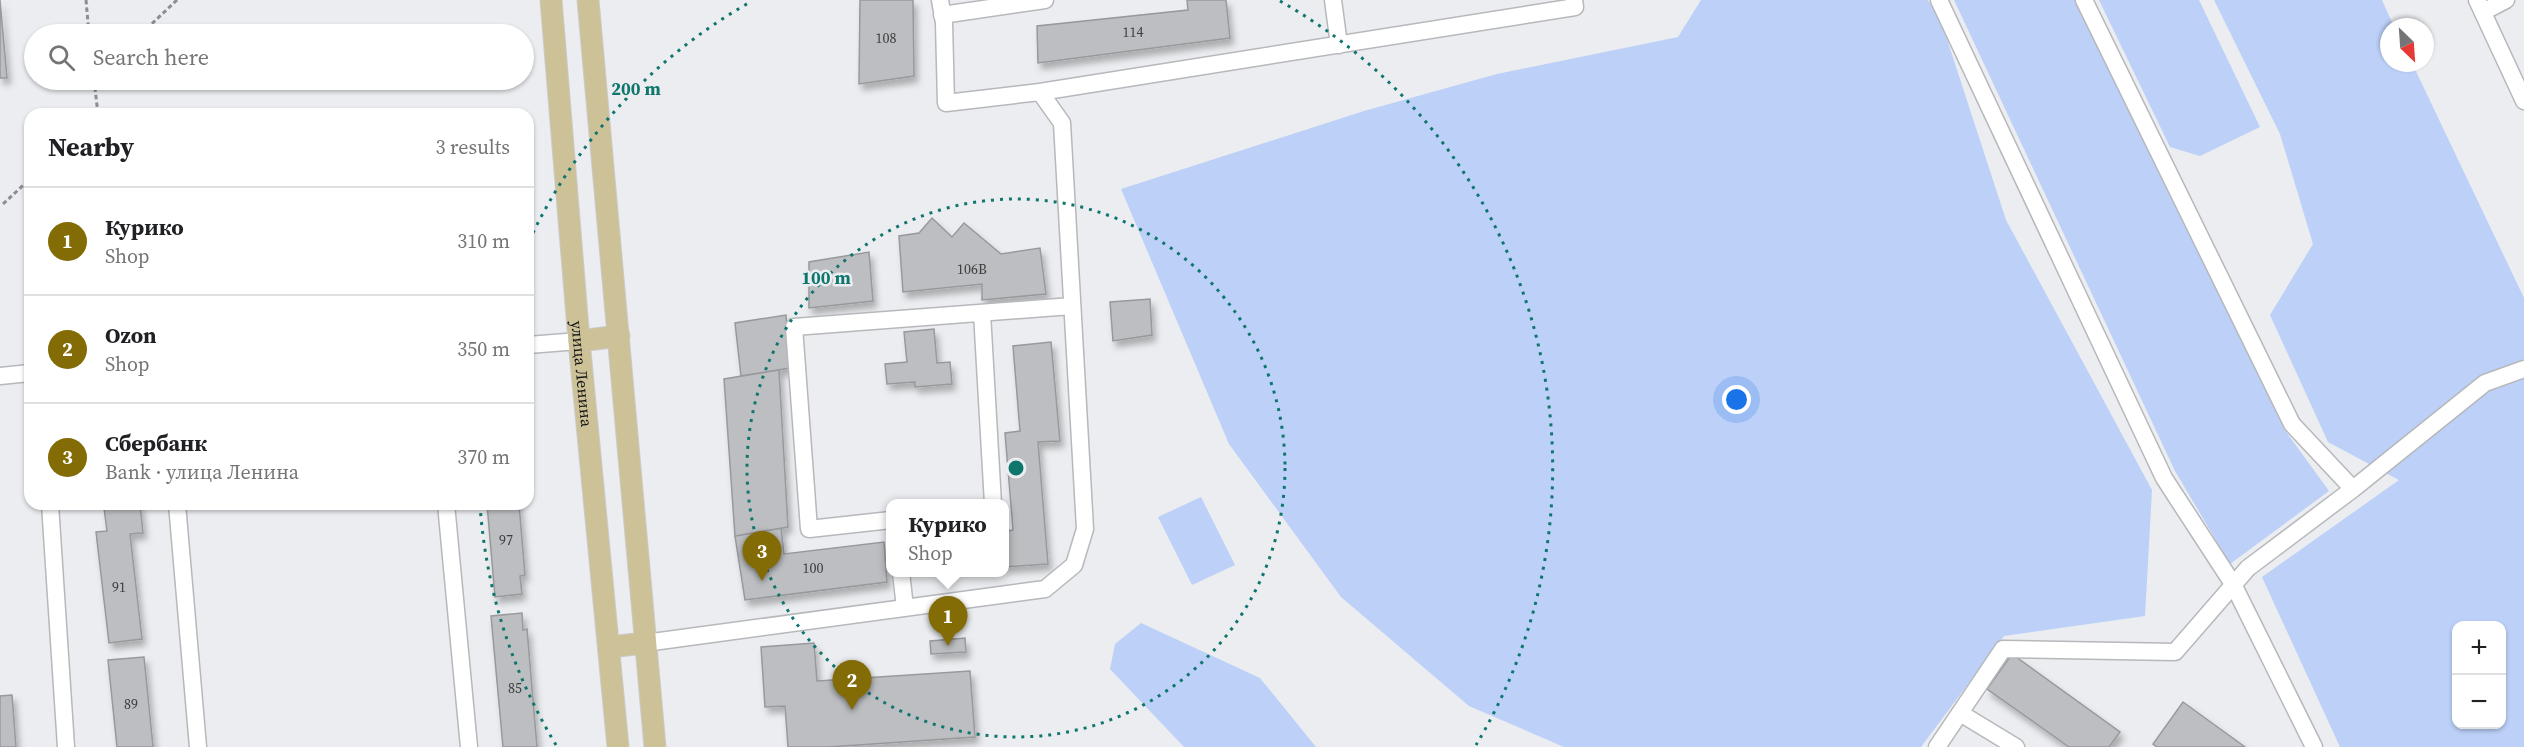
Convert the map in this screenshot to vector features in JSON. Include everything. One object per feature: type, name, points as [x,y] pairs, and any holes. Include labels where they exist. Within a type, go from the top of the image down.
[{"type":"main road","name":"улица Ленина","points":[[550,0],[579,341],[618,747]]},
{"type":"main road","points":[[588,0],[655,747]]},
{"type":"main road","points":[[579,341],[619,336]]},
{"type":"main road","points":[[609,647],[645,643]]},
{"type":"street","points":[[1045,0],[941,7],[946,103],[1040,92],[1575,8],[1574,0]]},
{"type":"street","points":[[1333,0],[1339,45]]},
{"type":"street","points":[[1939,0],[2164,478],[2233,584],[2314,747]]},
{"type":"street","points":[[2084,0],[2292,424],[2353,489]]},
{"type":"street","points":[[2506,0],[2480,6],[2524,101]]},
{"type":"street","points":[[645,643],[1045,589],[1074,565],[1085,529],[1062,123],[1040,92]]},
{"type":"street","points":[[886,521],[809,529],[794,327],[1072,306]]},
{"type":"street","points":[[982,312],[993,499]]},
{"type":"street","points":[[534,345],[579,341]]},
{"type":"street","points":[[1937,747],[2002,648],[2175,652],[2248,568],[2353,489],[2485,383],[2524,369]]},
{"type":"street","points":[[0,376],[24,374]]},
{"type":"street","points":[[50,510],[66,747]]},
{"type":"street","points":[[178,510],[198,747]]},
{"type":"street","points":[[447,510],[469,747]]},
{"type":"street","points":[[901,577],[905,608]]},
{"type":"street","points":[[1960,713],[2016,747]]},
{"type":"path","points":[[86,0],[88,24]]},
{"type":"path","points":[[152,24],[177,0]]},
{"type":"path","points":[[95,90],[97,108]]},
{"type":"path","points":[[3,204],[24,184]]},
{"type":"shaded area","points":[[1701,0],[1928,0],[1942,24],[2006,220],[2152,490],[2145,616],[2004,636],[1921,747],[1564,747],[1469,706],[1341,597],[1229,444],[1121,189],[1364,111],[1497,74],[1678,37]]},
{"type":"shaded area","points":[[1954,0],[2076,0],[2284,429],[2329,491],[2230,564],[2175,471]]},
{"type":"shaded area","points":[[2099,0],[2199,0],[2260,127],[2200,156],[2170,147]]},
{"type":"shaded area","points":[[2214,0],[2382,0],[2390,18],[2380,18],[2380,72],[2416,72],[2524,298],[2524,747],[2340,747],[2262,577],[2399,480],[2328,442],[2270,315],[2313,244],[2280,134]]},
{"type":"shaded area","points":[[1201,497],[1235,565],[1192,585],[1158,517]]},
{"type":"shaded area","points":[[1141,623],[1260,678],[1316,747],[1184,747],[1110,669],[1115,644]]},
{"type":"building","points":[[0,0],[7,78],[0,78]]},
{"type":"building","points":[[860,0],[913,0],[914,76],[859,84]]},
{"type":"building","points":[[1187,0],[1226,0],[1230,38],[1038,63],[1037,26],[1188,10]]},
{"type":"building","points":[[932,218],[952,237],[964,223],[1001,254],[1040,248],[1046,294],[982,300],[982,284],[903,292],[899,236],[919,233]]},
{"type":"building","points":[[869,252],[873,301],[809,308],[809,262]]},
{"type":"building","points":[[1150,299],[1152,335],[1113,341],[1110,302]]},
{"type":"building","points":[[786,315],[790,368],[741,376],[735,323]]},
{"type":"building","points":[[934,329],[937,363],[950,362],[952,384],[915,387],[915,382],[887,384],[885,364],[907,362],[904,332]]},
{"type":"building","points":[[1051,342],[1060,441],[1038,442],[1048,564],[1009,567],[1009,530],[1013,530],[1005,433],[1020,431],[1013,346]]},
{"type":"building","points":[[779,370],[788,527],[735,536],[724,379]]},
{"type":"building","points":[[104,510],[141,510],[143,533],[130,534],[142,639],[109,643],[96,532],[107,531]]},
{"type":"building","points":[[488,510],[520,510],[525,575],[520,576],[522,594],[495,597]]},
{"type":"building","points":[[781,528],[784,554],[884,542],[887,582],[745,600],[735,536]]},
{"type":"building","points":[[522,613],[523,630],[527,629],[537,747],[503,747],[491,616]]},
{"type":"building","points":[[965,638],[966,652],[931,654],[930,641]]},
{"type":"building","points":[[814,643],[817,681],[970,671],[975,737],[828,747],[788,747],[785,706],[765,707],[761,647]]},
{"type":"building","points":[[2012,654],[2120,732],[2109,747],[2069,747],[1987,689]]},
{"type":"building","points":[[144,657],[153,747],[117,747],[108,660]]},
{"type":"building","points":[[12,695],[16,747],[0,747],[0,696]]},
{"type":"building","points":[[2183,702],[2245,747],[2157,747],[2153,744]]},
{"type":"place","name":"Сбербанк","points":[[762,581]]},
{"type":"place","name":"Курико","points":[[948,646]]},
{"type":"place","name":"Ozon","points":[[852,710]]}]
